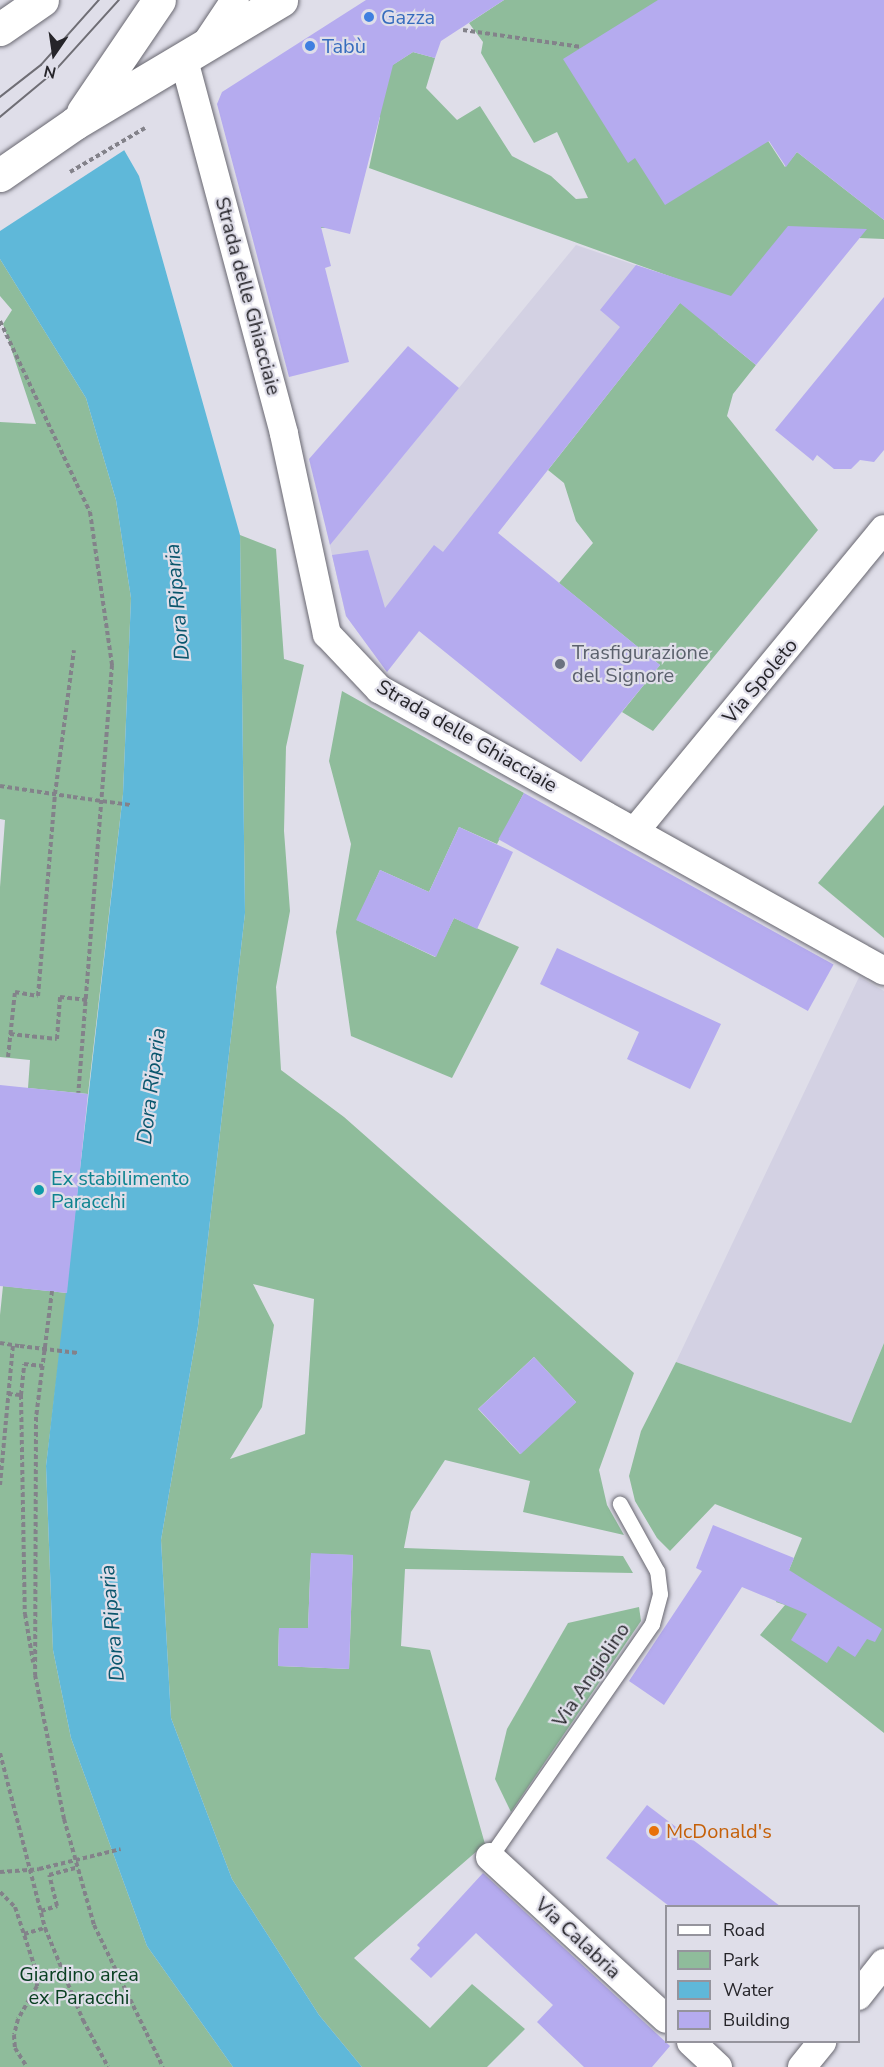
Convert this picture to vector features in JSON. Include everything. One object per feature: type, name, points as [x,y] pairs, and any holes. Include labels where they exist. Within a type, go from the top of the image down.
[{"type":"street","points":[[0,29],[42,0]]},
{"type":"street","points":[[117,85],[159,0]]},
{"type":"street","points":[[192,55],[236,0]]},
{"type":"street","points":[[0,175],[75,123],[117,85],[192,55],[280,0]]},
{"type":"street","name":"Strada delle Ghiacciaie","points":[[192,55],[284,434],[327,634],[378,689],[884,971]]},
{"type":"street","name":"Via Spoleto","points":[[635,831],[884,530]]},
{"type":"street","name":"Via Calabria","points":[[490,1857],[665,2018]]},
{"type":"street","points":[[860,1993],[884,1963]]},
{"type":"street","points":[[691,2043],[718,2067]]},
{"type":"street","points":[[802,2067],[821,2043]]},
{"type":"lane","name":"Via Angiolino","points":[[490,1857],[652,1624],[660,1594],[657,1571],[620,1504]]},
{"type":"path","points":[[463,30],[582,47]]},
{"type":"path","points":[[68,174],[145,128]]},
{"type":"path","points":[[0,321],[90,512],[112,665],[88,1000],[78,1093]]},
{"type":"path","points":[[8,1057],[15,992],[38,996],[56,794],[74,650]]},
{"type":"path","points":[[0,786],[131,805]]},
{"type":"path","points":[[10,1034],[57,1039],[60,997],[88,1000]]},
{"type":"path","points":[[35,1675],[34,1492],[43,1366],[52,1291]]},
{"type":"path","points":[[0,1343],[78,1353]]},
{"type":"path","points":[[0,1485],[13,1344]]},
{"type":"path","points":[[43,1366],[24,1364],[21,1395],[25,1614],[35,1675],[64,1819],[94,1925],[163,2067]]},
{"type":"path","points":[[8,1394],[21,1395]]},
{"type":"path","points":[[0,1753],[45,1928],[83,2020],[108,2067]]},
{"type":"path","points":[[0,1872],[30,1871],[121,1849]]},
{"type":"path","points":[[41,1911],[57,1906],[49,1875],[78,1867]]},
{"type":"path","points":[[0,1892],[15,1907],[37,1980],[14,2035],[15,2049],[27,2067]]},
{"type":"path","points":[[24,1934],[45,1928]]},
{"type":"shaded area","points":[[576,245],[694,285],[387,672],[346,616],[326,528],[358,511]]},
{"type":"shaded area","points":[[859,977],[884,991],[884,1343],[851,1423],[676,1362]]},
{"type":"green space","points":[[504,0],[677,0],[785,167],[797,152],[884,220],[884,239],[859,238],[718,334],[756,365],[733,394],[727,416],[818,530],[653,731],[622,712],[660,665],[559,583],[593,543],[576,521],[564,483],[548,470],[694,285],[369,168],[380,117],[345,128],[327,228],[321,228],[295,127],[413,52],[435,58],[426,88],[457,120],[480,106],[512,156],[551,176],[576,199],[588,198],[557,132],[534,143],[481,53],[483,42],[469,23]]},
{"type":"green space","points":[[0,259],[86,398],[116,500],[131,598],[123,794],[88,1094],[28,1088],[30,1060],[0,1057],[0,887],[5,820],[0,819],[0,422],[36,424],[3,324],[12,310],[0,296]]},
{"type":"green space","points":[[240,535],[276,549],[284,659],[304,665],[286,747],[284,831],[290,911],[276,987],[281,1070],[344,1117],[634,1373],[599,1470],[607,1505],[624,1535],[523,1512],[530,1481],[445,1460],[411,1512],[404,1548],[623,1556],[633,1573],[405,1569],[401,1646],[430,1650],[485,1844],[354,1958],[430,2028],[472,1984],[525,2029],[487,2067],[362,2067],[319,2015],[232,1879],[171,1718],[161,1540],[198,1326],[245,913]],"holes":[[[253,1284],[314,1299],[305,1434],[230,1459],[262,1407],[274,1325]],[[534,1357],[576,1402],[520,1454],[478,1409]],[[311,1554],[353,1555],[349,1669],[278,1666],[279,1628],[308,1628]]]},
{"type":"green space","points":[[342,691],[524,793],[497,844],[459,827],[429,892],[380,870],[357,920],[435,957],[454,918],[519,947],[452,1078],[351,1036],[336,932],[351,844],[329,761]]},
{"type":"green space","points":[[884,805],[884,938],[818,883]]},
{"type":"green space","name":"Giardino area ex Paracchi","points":[[3,1286],[67,1293],[46,1466],[53,1650],[71,1738],[147,1946],[233,2067],[0,2067],[0,1315]]},
{"type":"green space","points":[[884,1343],[884,1733],[760,1635],[785,1605],[776,1602],[802,1538],[715,1504],[670,1551],[657,1538],[635,1501],[629,1476],[641,1431],[676,1362],[851,1423]]},
{"type":"green space","points":[[639,1607],[641,1621],[511,1812],[495,1779],[507,1729],[568,1623]]},
{"type":"water","name":"Dora Riparia","points":[[0,0],[38,0],[139,176],[240,535],[245,913],[198,1326],[161,1540],[171,1718],[232,1879],[319,2015],[362,2067],[233,2067],[147,1946],[71,1738],[53,1650],[46,1466],[123,794],[131,598],[116,500],[86,398],[0,259]]},
{"type":"pier","points":[[0,0],[41,0],[126,149],[0,231]]},
{"type":"building","points":[[366,0],[504,0],[441,41],[435,58],[413,52],[393,65],[350,234],[321,227],[331,266],[325,268],[349,362],[289,377],[217,104],[222,92]]},
{"type":"building","points":[[658,0],[884,0],[884,220],[797,152],[786,167],[769,141],[665,205],[635,158],[628,163],[563,59]]},
{"type":"building","points":[[788,226],[867,229],[756,365],[680,303],[498,533],[660,665],[581,762],[419,631],[387,672],[346,616],[332,555],[368,550],[385,608],[434,545],[443,552],[620,327],[600,310],[636,265],[731,296]]},
{"type":"building","points":[[884,297],[884,450],[874,462],[860,460],[851,469],[834,469],[817,455],[813,461],[775,430]]},
{"type":"building","points":[[408,346],[459,388],[330,545],[309,459]]},
{"type":"building","points":[[524,793],[834,965],[808,1011],[498,839]]},
{"type":"building","points":[[459,827],[513,852],[477,929],[454,918],[436,957],[356,920],[380,870],[429,892]]},
{"type":"building","points":[[557,948],[721,1024],[690,1089],[627,1059],[639,1032],[540,984]]},
{"type":"building","name":"Ex stabilimento Paracchi","points":[[0,1085],[88,1094],[67,1293],[0,1286]]},
{"type":"building","points":[[534,1357],[576,1402],[521,1454],[478,1409]]},
{"type":"building","points":[[713,1525],[794,1558],[789,1570],[882,1629],[875,1642],[867,1639],[855,1657],[838,1646],[827,1663],[791,1640],[807,1614],[742,1587],[664,1705],[629,1681],[702,1571],[696,1568]]},
{"type":"building","points":[[311,1553],[353,1555],[349,1669],[278,1666],[279,1628],[308,1628]]},
{"type":"building","name":"McDonald's","points":[[647,1805],[779,1905],[668,1905],[606,1858]]},
{"type":"building","points":[[483,1873],[670,2046],[652,2067],[584,2067],[537,2022],[553,2005],[476,1933],[431,1978],[410,1959],[420,1948],[417,1945]]},
{"type":"tram line","points":[[0,97],[41,65],[99,0]]},
{"type":"tram line","points":[[0,117],[53,73],[119,0]]},
{"type":"place","name":"Gazza","points":[[369,17]]},
{"type":"place","name":"Tabù","points":[[310,46]]},
{"type":"place","name":"Trasfigurazione del Signore","points":[[560,664]]},
{"type":"place","name":"Ex stabilimento Paracchi","points":[[39,1190]]},
{"type":"place","name":"McDonald's","points":[[654,1831]]}]
